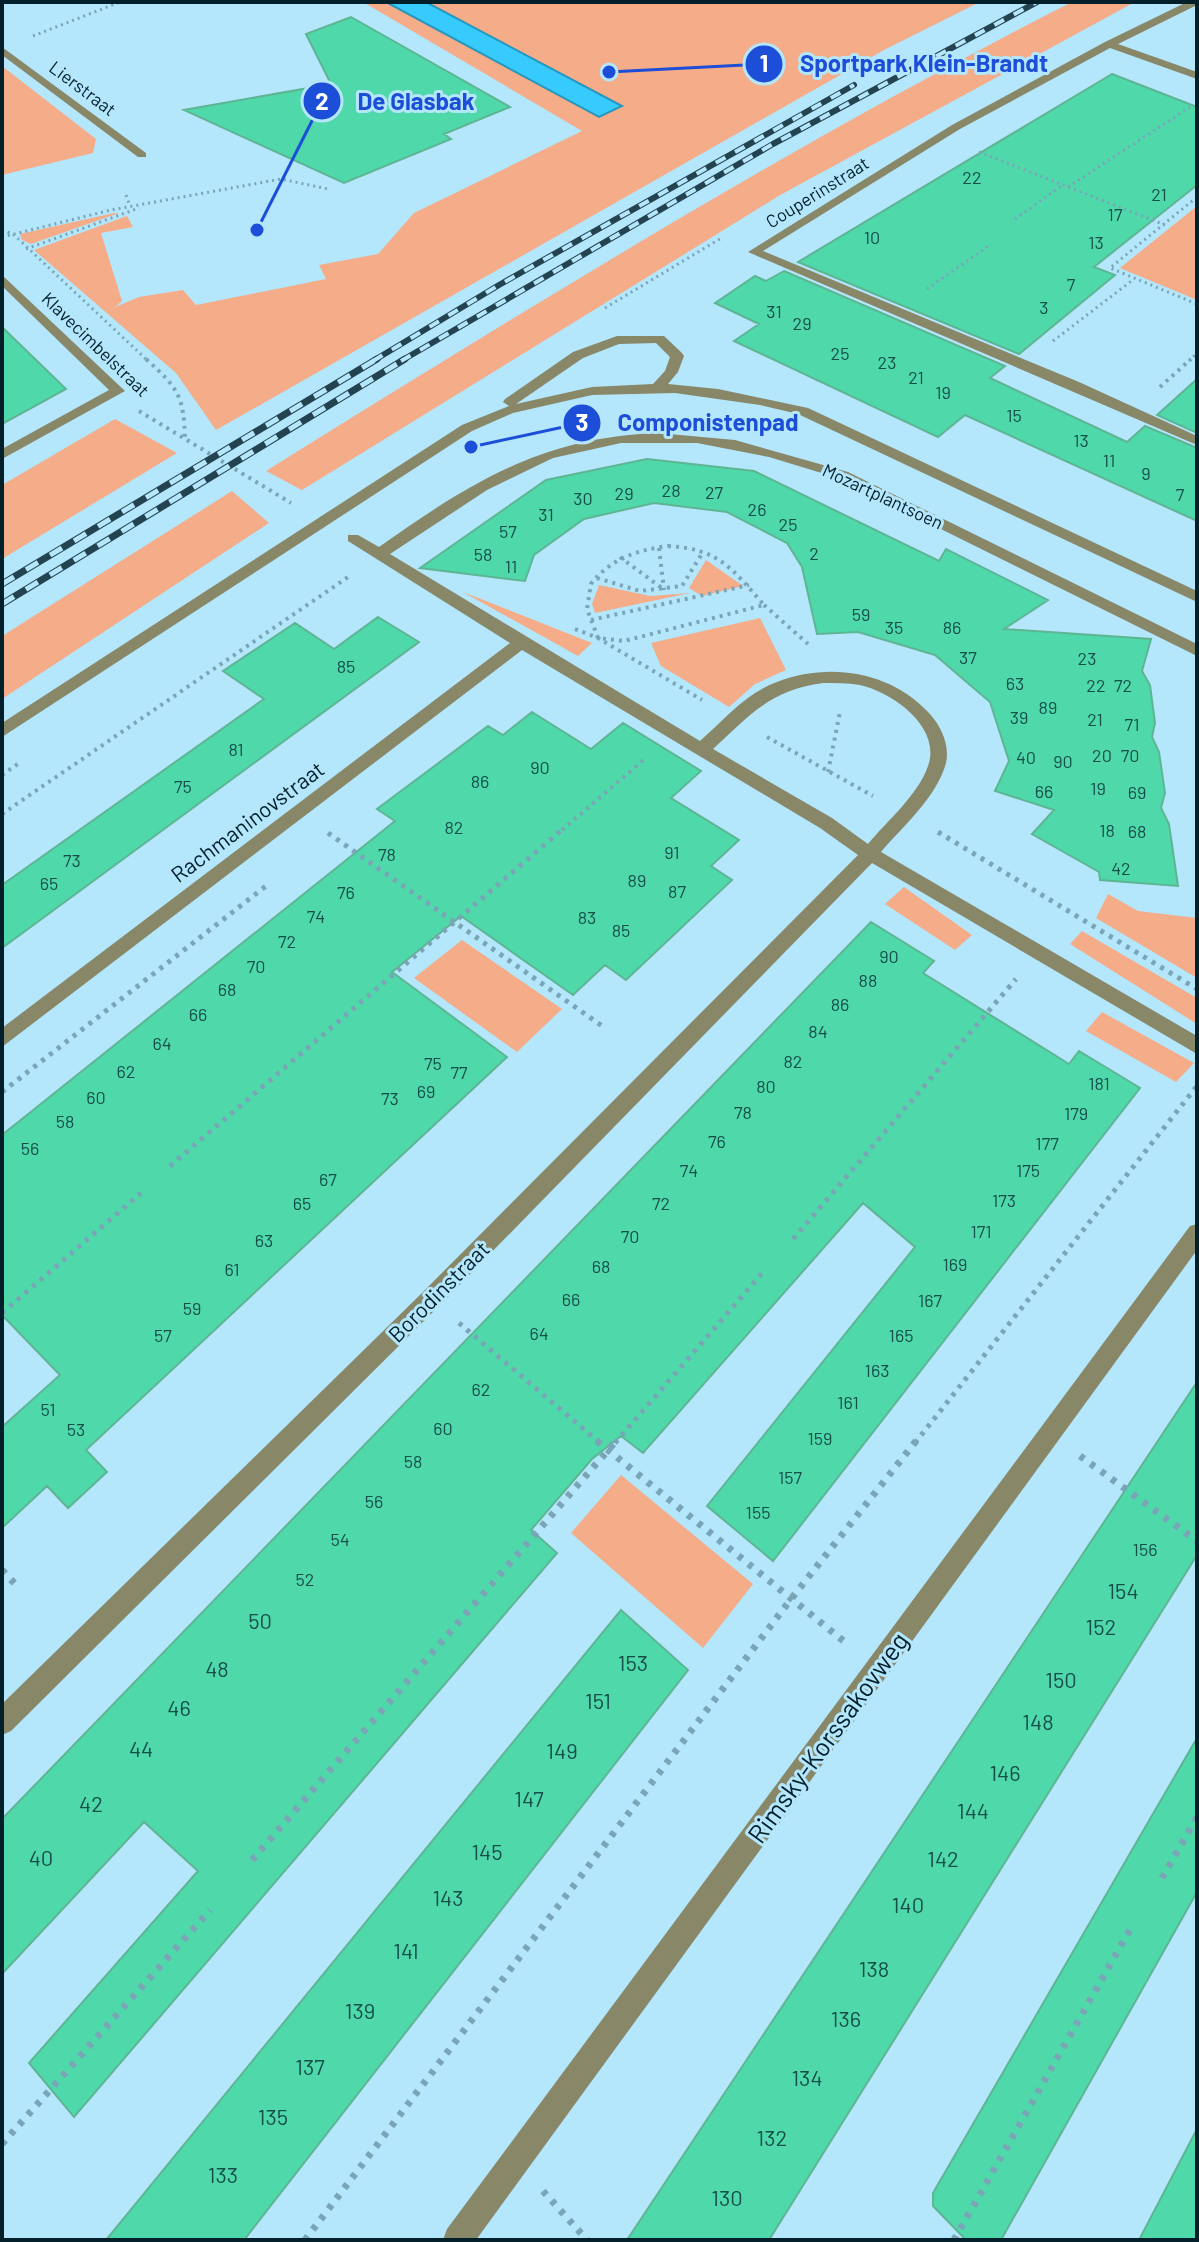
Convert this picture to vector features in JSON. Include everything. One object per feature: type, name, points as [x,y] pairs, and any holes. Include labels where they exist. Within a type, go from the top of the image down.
[{"type":"street","name":"Couperinstraat","points":[[1195,2],[1109,44],[941,137],[754,252],[1023,364],[1197,441]]},
{"type":"street","points":[[1109,44],[1197,76]]},
{"type":"street","name":"Lierstraat","points":[[2,50],[142,155]]},
{"type":"street","name":"Klavecimbelstraat","points":[[2,279],[118,391]]},
{"type":"street","points":[[2,731],[432,448],[487,418],[578,355],[617,340],[659,339],[677,356],[671,372],[658,387]]},
{"type":"street","points":[[487,418],[527,403],[567,395],[658,387],[734,394],[803,411],[1197,597]]},
{"type":"street","points":[[2,455],[118,391]]},
{"type":"street","name":"Mozartplantsoen","points":[[380,554],[472,491],[552,453],[623,440],[709,441],[802,460],[843,475],[1197,651]]},
{"type":"street","points":[[353,538],[826,823],[870,854],[1040,951],[1197,1046]]},
{"type":"street","name":"Rachmaninovstraat","points":[[2,1039],[522,642]]},
{"type":"street","points":[[702,749],[760,697],[781,686],[809,679],[838,677],[864,679],[894,690],[916,707],[933,729],[938,750],[937,765],[925,785],[870,854]]},
{"type":"street","name":"Borodinstraat","points":[[2,1722],[431,1299],[870,854]]},
{"type":"street","name":"Rimsky-Korssakovweg","points":[[458,2240],[1197,1233]]},
{"type":"path","points":[[31,37],[120,2]]},
{"type":"path","points":[[1067,188],[1197,102]]},
{"type":"path","points":[[941,137],[1165,225]]},
{"type":"path","points":[[2,237],[130,206],[281,179],[328,189]]},
{"type":"path","points":[[1015,219],[1061,186]]},
{"type":"path","points":[[126,195],[130,206]]},
{"type":"path","points":[[1197,197],[1110,268],[1197,304]]},
{"type":"path","points":[[26,249],[154,202]]},
{"type":"path","points":[[2,230],[13,234],[173,384],[184,408],[185,441]]},
{"type":"path","points":[[599,312],[735,230]]},
{"type":"path","points":[[897,311],[990,245]]},
{"type":"path","points":[[1023,364],[1135,279]]},
{"type":"path","points":[[1132,412],[1197,353]]},
{"type":"path","name":"Klavecimbelstraat","points":[[118,391],[139,411],[185,441],[292,503]]},
{"type":"path","points":[[659,548],[664,590]]},
{"type":"path","points":[[598,638],[584,604],[591,585],[620,557],[659,548],[703,552],[728,563],[764,605],[837,671],[843,697],[828,772]]},
{"type":"path","points":[[597,578],[640,591],[682,586],[703,552]]},
{"type":"path","points":[[2,814],[380,554]]},
{"type":"path","points":[[620,557],[664,590]]},
{"type":"path","points":[[591,620],[749,585]]},
{"type":"path","points":[[598,638],[624,641],[764,605]]},
{"type":"path","points":[[571,627],[598,638],[735,720],[902,811],[1197,989]]},
{"type":"path","points":[[170,1166],[675,733]]},
{"type":"path","points":[[299,812],[605,1028]]},
{"type":"path","points":[[793,1239],[1040,951]]},
{"type":"path","points":[[305,2240],[791,1599],[1197,1086]]},
{"type":"path","points":[[2,1313],[141,1193]]},
{"type":"path","points":[[252,1860],[764,1271]]},
{"type":"path","points":[[431,1299],[608,1450],[877,1668]]},
{"type":"path","points":[[1050,1434],[1197,1541]]},
{"type":"path","points":[[2,1570],[17,1586]]},
{"type":"path","points":[[1162,1878],[1197,1817]]},
{"type":"path","points":[[2,2144],[210,1910]]},
{"type":"path","points":[[954,2240],[1132,1926]]},
{"type":"path","points":[[516,2160],[587,2240]]},
{"type":"shaded area","points":[[363,2],[980,2],[884,50],[216,430],[176,373],[34,250],[127,216],[133,227],[101,233],[122,301],[115,307],[139,297],[183,290],[196,305],[326,279],[319,265],[378,254],[414,213],[582,131]]},
{"type":"shaded area","points":[[1072,2],[1135,2],[782,194],[302,490],[266,471],[764,169]]},
{"type":"shaded area","points":[[2,66],[96,139],[93,153],[2,175]]},
{"type":"shaded area","points":[[1197,206],[1197,300],[1120,268]]},
{"type":"shaded area","points":[[119,213],[31,244],[22,240],[20,234]]},
{"type":"shaded area","points":[[115,419],[177,453],[2,559],[2,485]]},
{"type":"shaded area","points":[[232,491],[269,523],[2,699],[2,636]]},
{"type":"shaded area","points":[[706,560],[743,586],[702,596],[689,588]]},
{"type":"shaded area","points":[[599,585],[650,596],[690,593],[595,613],[592,604]]},
{"type":"shaded area","points":[[463,592],[592,643],[578,656]]},
{"type":"shaded area","points":[[760,618],[786,670],[755,684],[729,707],[661,666],[651,643]]},
{"type":"shaded area","points":[[904,887],[972,935],[955,950],[885,904]]},
{"type":"shaded area","points":[[1108,894],[1138,911],[1197,918],[1197,978],[1096,918]]},
{"type":"shaded area","points":[[1082,931],[1197,998],[1197,1024],[1070,944]]},
{"type":"shaded area","points":[[462,940],[562,1009],[517,1052],[414,978]]},
{"type":"shaded area","points":[[1102,1012],[1194,1063],[1176,1082],[1086,1031]]},
{"type":"shaded area","points":[[621,1475],[753,1584],[703,1648],[571,1533]]},
{"type":"water","points":[[386,2],[426,2],[622,106],[599,117]]},
{"type":"building","points":[[351,17],[510,107],[444,134],[451,139],[344,183],[184,110],[331,84],[306,34]]},
{"type":"building","points":[[1112,74],[1197,107],[1197,185],[1094,267],[1115,275],[1019,354],[798,262]]},
{"type":"building","points":[[784,271],[1005,366],[990,378],[1127,442],[1145,426],[1197,448],[1197,521],[965,415],[938,437],[734,341],[759,324],[715,303],[755,276],[766,281]]},
{"type":"building","points":[[2,327],[66,389],[2,424]]},
{"type":"building","points":[[1197,379],[1197,433],[1157,415]]},
{"type":"building","points":[[647,459],[754,471],[939,561],[946,549],[1048,600],[1004,629],[1151,639],[1142,671],[1150,685],[1155,723],[1152,737],[1159,752],[1165,793],[1161,808],[1169,824],[1178,886],[1100,880],[1099,872],[1032,834],[1054,810],[995,791],[1009,761],[990,702],[935,655],[858,632],[817,634],[802,567],[787,543],[727,512],[654,503],[584,519],[534,555],[525,581],[420,568],[546,480]]},
{"type":"building","points":[[378,617],[419,642],[2,948],[2,885],[264,699],[223,671],[295,623],[334,649]]},
{"type":"building","points":[[532,712],[591,749],[623,723],[701,771],[671,798],[739,840],[711,866],[732,880],[626,980],[605,965],[573,995],[461,916],[392,972],[507,1057],[86,1450],[107,1472],[68,1508],[47,1486],[2,1528],[2,1427],[60,1375],[2,1315],[2,1135],[395,821],[377,809],[488,726],[503,735]]},
{"type":"building","points":[[871,922],[934,961],[923,973],[1069,1064],[1079,1051],[1140,1088],[773,1561],[707,1506],[915,1247],[863,1203],[643,1453],[621,1436],[592,1459],[531,1530],[557,1553],[74,2117],[29,2063],[198,1871],[144,1822],[2,1974],[2,1819]]},
{"type":"building","points":[[1197,1382],[1197,1555],[769,2240],[627,2240]]},
{"type":"building","points":[[621,1610],[688,1670],[244,2240],[106,2240]]},
{"type":"building","points":[[1197,1738],[1197,1892],[1001,2240],[966,2240],[933,2206],[933,2193]]},
{"type":"building","points":[[1197,2129],[1197,2240],[1139,2240]]},
{"type":"railway","points":[[401,361],[773,144],[1037,2]]},
{"type":"railway","points":[[373,361],[499,285],[854,85]]},
{"type":"railway","points":[[2,584],[377,359]]},
{"type":"railway","points":[[2,604],[405,359]]},
{"type":"place","name":"Sportpark Klein-Brandt","points":[[609,72]]},
{"type":"place","name":"De Glasbak","points":[[257,230]]},
{"type":"place","name":"Componistenpad","points":[[471,447]]}]
